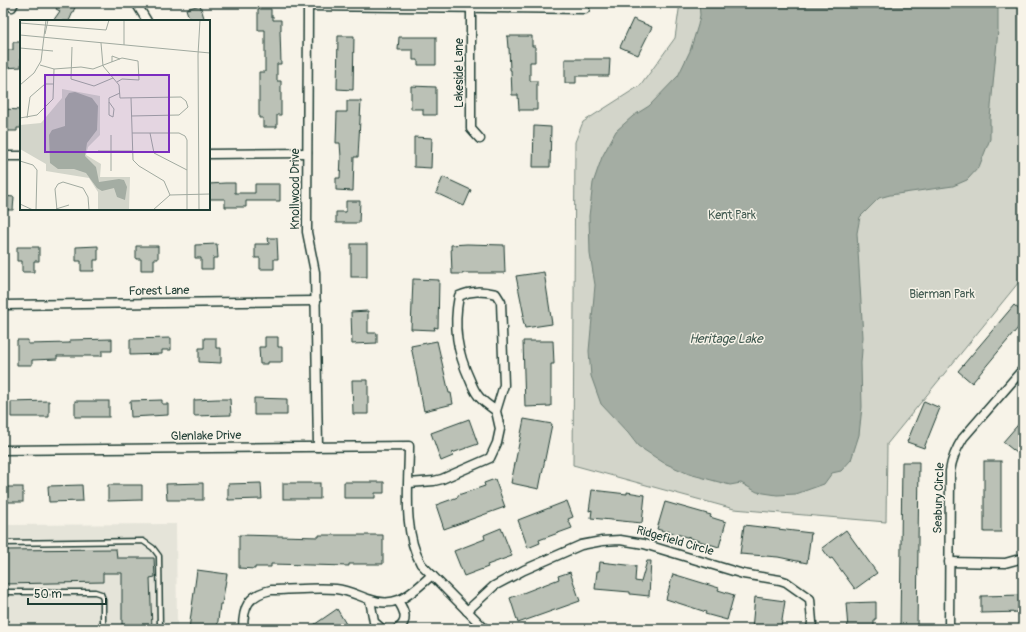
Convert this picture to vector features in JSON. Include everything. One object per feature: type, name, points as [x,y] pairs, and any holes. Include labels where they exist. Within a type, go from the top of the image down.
[{"type":"street","points":[[136,3],[146,20]]},
{"type":"street","points":[[308,4],[471,5],[585,9]]},
{"type":"street","name":"Knollwood Drive","points":[[308,4],[307,232],[316,272],[318,447]]},
{"type":"street","name":"Lakeside Lane","points":[[471,5],[471,129],[480,139]]},
{"type":"street","points":[[210,154],[307,153]]},
{"type":"street","points":[[3,156],[20,156]]},
{"type":"street","points":[[485,629],[421,564],[410,537],[408,523],[409,483],[442,479],[490,458],[495,449],[499,436],[500,430],[496,411],[504,385],[501,302],[496,294],[480,290],[468,292],[459,296],[456,325],[459,353],[464,368],[477,395],[496,411]]},
{"type":"street","name":"Forest Lane","points":[[3,305],[316,301]]},
{"type":"street","name":"Seabury Circle","points":[[949,629],[951,460],[956,449],[972,426],[1023,369]]},
{"type":"street","name":"Glenlake Drive","points":[[3,450],[409,446],[409,483]]},
{"type":"street","name":"Ridgefield Circle","points":[[467,611],[494,586],[530,568],[581,545],[602,541],[620,540],[644,544],[743,574],[786,582],[810,599],[812,629]]},
{"type":"street","points":[[949,562],[1005,563],[1023,558]]},
{"type":"street","points":[[243,629],[243,615],[246,606],[253,597],[263,592],[271,590],[335,589],[346,591],[370,600],[389,604],[409,595],[432,575]]},
{"type":"street","points":[[370,600],[374,622],[382,629]]},
{"type":"street","points":[[397,629],[405,622],[406,616],[398,601]]},
{"type":"lane","points":[[3,543],[143,541],[153,548],[159,556],[160,629]]},
{"type":"lane","points":[[3,592],[95,592],[101,594],[103,599],[103,629]]},
{"type":"shaded area","points":[[176,524],[177,629],[3,629],[3,525]]},
{"type":"green space","name":"Heritage Lake","points":[[680,3],[1023,3],[1023,277],[887,444],[886,522],[734,509],[573,465],[575,142],[583,122],[641,85],[675,38]]},
{"type":"water","name":"Heritage Lake","points":[[699,3],[998,3],[998,30],[990,118],[990,139],[979,167],[967,180],[953,186],[890,195],[879,198],[860,217],[857,233],[863,337],[861,363],[862,407],[859,435],[851,460],[841,471],[832,473],[824,484],[796,494],[777,495],[757,492],[741,483],[730,485],[689,474],[664,463],[638,446],[601,404],[591,376],[589,351],[595,285],[590,254],[589,216],[593,183],[602,157],[616,131],[633,116],[649,106],[678,76],[690,51],[698,25],[700,15]]},
{"type":"building","points":[[59,3],[77,3],[69,20],[54,20],[60,11],[56,9]]},
{"type":"building","points":[[200,5],[205,20],[190,20],[186,9]]},
{"type":"building","points":[[258,9],[271,9],[271,16],[273,16],[273,20],[281,20],[281,64],[277,64],[277,81],[281,81],[281,115],[277,115],[277,127],[263,127],[263,118],[259,118],[259,72],[265,72],[265,30],[258,30]]},
{"type":"building","points":[[633,19],[652,27],[638,55],[620,47]]},
{"type":"building","points":[[338,36],[354,36],[353,90],[337,89]]},
{"type":"building","points":[[507,36],[532,36],[532,46],[535,46],[535,62],[530,62],[530,81],[537,81],[537,110],[519,110],[518,95],[512,95]]},
{"type":"building","points":[[399,37],[436,37],[436,65],[418,65],[418,60],[413,60],[413,50],[398,50]]},
{"type":"building","points":[[13,42],[20,42],[20,67],[4,68],[4,50],[13,50]]},
{"type":"building","points":[[565,59],[610,59],[609,76],[576,76],[576,83],[565,83]]},
{"type":"building","points":[[411,86],[436,87],[436,115],[423,115],[423,109],[411,109]]},
{"type":"building","points":[[347,101],[361,101],[358,157],[354,157],[353,191],[336,190],[336,178],[340,178],[341,157],[340,143],[336,143],[337,112],[347,112]]},
{"type":"building","points":[[4,109],[20,110],[20,128],[17,128],[17,131],[4,131]]},
{"type":"building","points":[[534,126],[551,127],[550,167],[533,167]]},
{"type":"building","points":[[414,137],[432,138],[431,168],[414,167]]},
{"type":"building","points":[[443,177],[471,190],[464,206],[436,193]]},
{"type":"building","points":[[235,183],[235,193],[255,193],[255,184],[280,184],[280,201],[246,201],[246,207],[225,207],[225,199],[210,199],[210,184]]},
{"type":"building","points":[[3,196],[14,197],[13,210],[3,210]]},
{"type":"building","points":[[346,201],[360,201],[359,223],[336,223],[336,212],[346,212]]},
{"type":"building","points":[[268,238],[277,238],[278,259],[274,259],[274,269],[260,269],[260,258],[255,258],[255,244],[269,244]]},
{"type":"building","points":[[217,244],[218,258],[213,258],[213,269],[201,269],[201,258],[195,258],[195,245]]},
{"type":"building","points":[[351,244],[367,244],[367,277],[351,277]]},
{"type":"building","points":[[451,245],[504,245],[505,273],[452,274]]},
{"type":"building","points":[[98,246],[98,260],[94,260],[94,271],[81,271],[81,261],[76,261],[76,247]]},
{"type":"building","points":[[136,246],[158,246],[158,259],[154,259],[154,270],[141,270],[141,259],[136,259]]},
{"type":"building","points":[[17,247],[39,247],[39,261],[34,261],[34,272],[22,272],[22,261],[17,261]]},
{"type":"building","points":[[544,272],[552,324],[525,328],[516,276]]},
{"type":"building","points":[[413,279],[439,280],[438,328],[434,327],[435,330],[411,329]]},
{"type":"building","points":[[1014,305],[1023,313],[1023,322],[972,383],[958,371]]},
{"type":"building","points":[[368,311],[368,333],[377,333],[377,343],[352,344],[351,312]]},
{"type":"building","points":[[265,337],[278,337],[278,347],[282,347],[282,362],[268,362],[268,364],[260,364],[259,347],[265,347]]},
{"type":"building","points":[[171,338],[171,350],[162,350],[162,354],[130,355],[130,339]]},
{"type":"building","points":[[204,338],[216,338],[216,348],[221,348],[221,363],[199,362],[199,348],[204,348]]},
{"type":"building","points":[[112,339],[112,351],[102,351],[102,356],[57,356],[57,359],[32,360],[32,365],[17,365],[17,340],[28,340],[28,344],[70,343],[70,340]]},
{"type":"building","points":[[437,341],[453,404],[424,411],[411,346]]},
{"type":"building","points":[[523,341],[553,341],[554,364],[551,364],[551,406],[525,407]]},
{"type":"building","points":[[352,380],[368,380],[368,414],[353,414]]},
{"type":"building","points":[[254,398],[287,399],[287,415],[254,415]]},
{"type":"building","points":[[230,399],[231,415],[194,416],[194,400]]},
{"type":"building","points":[[162,400],[162,404],[168,404],[168,415],[131,417],[130,401]]},
{"type":"building","points":[[49,401],[49,417],[11,417],[11,402]]},
{"type":"building","points":[[75,401],[109,401],[109,417],[75,417]]},
{"type":"building","points":[[924,401],[940,408],[924,448],[907,442]]},
{"type":"building","points":[[469,419],[478,444],[452,453],[453,456],[441,461],[431,433]]},
{"type":"building","points":[[524,419],[552,424],[539,489],[511,483]]},
{"type":"building","points":[[1023,419],[1023,446],[1017,453],[1003,442]]},
{"type":"building","points":[[984,461],[1001,461],[1001,532],[984,532]]},
{"type":"building","points":[[902,462],[919,462],[917,629],[900,629]]},
{"type":"building","points":[[495,479],[505,507],[444,529],[436,505],[458,497],[458,495],[485,486],[484,483]]},
{"type":"building","points":[[344,482],[384,482],[384,493],[375,493],[375,498],[344,498]]},
{"type":"building","points":[[203,483],[203,500],[167,500],[166,484]]},
{"type":"building","points":[[261,483],[262,499],[228,500],[228,484]]},
{"type":"building","points":[[283,483],[320,483],[320,499],[283,499]]},
{"type":"building","points":[[82,485],[83,501],[49,502],[48,486]]},
{"type":"building","points":[[108,485],[142,485],[142,500],[108,501]]},
{"type":"building","points":[[3,487],[23,487],[23,502],[3,502]]},
{"type":"building","points":[[592,490],[627,494],[627,492],[645,495],[642,523],[591,518],[592,510],[589,511]]},
{"type":"building","points":[[567,501],[573,517],[568,519],[572,528],[539,540],[540,543],[528,548],[518,520]]},
{"type":"building","points":[[665,502],[711,515],[710,517],[726,522],[719,547],[657,529]]},
{"type":"building","points":[[744,525],[811,533],[807,563],[778,557],[740,554]]},
{"type":"building","points":[[501,528],[512,556],[487,565],[488,567],[464,576],[454,551],[485,539],[484,535]]},
{"type":"building","points":[[846,530],[877,573],[855,589],[832,558],[830,559],[822,548]]},
{"type":"building","points":[[239,535],[319,537],[319,535],[383,535],[383,564],[349,564],[349,566],[271,564],[271,567],[255,567],[255,569],[239,568]]},
{"type":"building","points":[[116,549],[117,558],[154,558],[155,577],[150,578],[152,629],[122,629],[122,573],[103,573],[103,582],[3,584],[3,550]]},
{"type":"building","points":[[647,561],[651,561],[649,596],[630,594],[630,592],[595,589],[597,571],[599,571],[600,562],[636,566],[635,581],[641,582]]},
{"type":"building","points":[[197,570],[227,574],[222,604],[220,604],[217,629],[189,629]]},
{"type":"building","points":[[570,572],[580,601],[518,623],[510,598],[559,579],[558,576]]},
{"type":"building","points":[[673,574],[719,588],[718,590],[734,595],[727,620],[705,614],[706,612],[666,599]]},
{"type":"building","points":[[1023,595],[1023,612],[981,613],[981,596]]},
{"type":"building","points":[[755,597],[785,601],[781,627],[769,625],[769,629],[752,629]]},
{"type":"building","points":[[876,602],[876,619],[874,619],[874,629],[848,629],[846,603]]},
{"type":"building","points":[[337,609],[349,629],[308,629]]},
{"type":"park label","name":"Kent Park","points":[[732,215]]},
{"type":"park label","name":"Bierman Park","points":[[942,294]]}]
